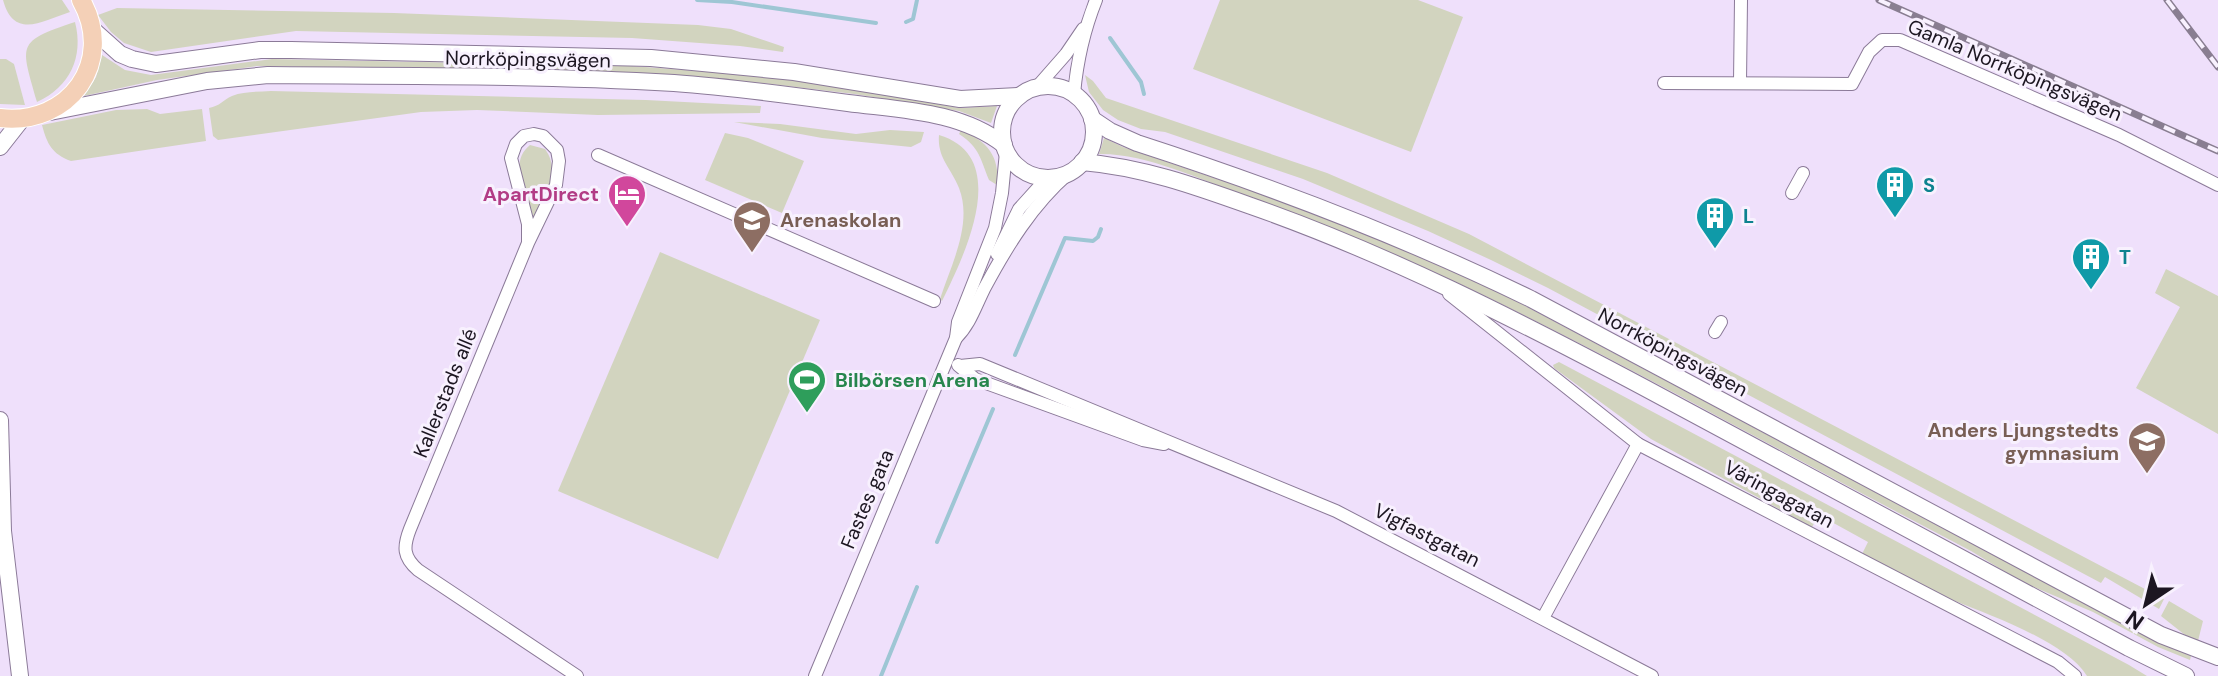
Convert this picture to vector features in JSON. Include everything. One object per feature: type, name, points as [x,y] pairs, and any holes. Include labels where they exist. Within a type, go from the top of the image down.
[{"type":"main road","points":[[0,118],[22,119],[45,114],[71,96],[83,79],[92,50],[92,29],[83,3]]},
{"type":"main road","name":"Norrköpingsvägen","points":[[92,29],[120,54],[156,64],[247,52],[291,50],[651,58],[794,72],[960,99],[1018,96]]},
{"type":"main road","name":"Norrköpingsvägen","points":[[45,114],[207,81],[268,75],[674,83],[782,94],[937,116],[965,122],[986,131],[1005,148]]},
{"type":"main road","points":[[1076,167],[1090,150],[1094,135],[1086,105],[1074,94],[1056,86],[1037,87],[1018,96],[1003,120],[1005,148],[1023,171],[1047,178],[1076,167],[1147,171],[1317,229],[1429,278],[1623,376],[2186,676]]},
{"type":"main road","points":[[0,147],[22,119]]},
{"type":"main road","name":"Norrköpingsvägen","points":[[1092,119],[1137,143],[1319,205],[1453,261],[2161,635],[2218,657]]},
{"type":"main road","points":[[0,420],[3,531],[20,676]]},
{"type":"main road","points":[[2129,648],[2158,676]]},
{"type":"street","points":[[1074,94],[1087,23],[1096,0]]},
{"type":"street","points":[[1740,82],[1741,0]]},
{"type":"street","points":[[1037,87],[1066,54],[1087,23]]},
{"type":"street","name":"Gamla Norrköpingsvägen","points":[[1664,83],[1852,84],[1869,52],[1882,40],[1900,40],[2119,135],[2218,185]]},
{"type":"street","name":"Kallerstads allé","points":[[528,243],[528,224],[511,158],[516,144],[524,136],[534,134],[550,142],[557,150],[556,185],[539,226],[528,243],[404,551],[407,560],[418,570],[577,676]]},
{"type":"street","name":"Fastes gata","points":[[815,676],[956,338],[958,322],[995,228],[1002,193],[1005,148]]},
{"type":"street","points":[[598,155],[934,301]]},
{"type":"street","name":"Fastes gata","points":[[983,291],[1035,206],[1076,167]]},
{"type":"street","points":[[1792,193],[1803,173]]},
{"type":"street","name":"Fastes gata","points":[[956,338],[968,326],[1019,209],[1047,178]]},
{"type":"street","name":"Väringagatan","points":[[1429,278],[1638,444],[2058,662],[2075,676]]},
{"type":"street","name":"Vigfastgatan","points":[[947,360],[960,366],[980,364],[1336,511],[1652,676]]},
{"type":"street","points":[[1543,618],[1638,444]]},
{"type":"green space","points":[[3,0],[62,0],[70,12],[39,23],[22,24],[14,20]]},
{"type":"green space","points":[[1220,0],[1418,0],[1463,17],[1411,152],[1193,69]]},
{"type":"green space","points":[[117,8],[394,13],[698,25],[731,29],[784,47],[783,52],[632,38],[296,31],[151,52],[124,43],[98,15]]},
{"type":"green space","points":[[75,22],[78,47],[72,70],[58,88],[37,102],[26,56],[28,48],[32,41],[42,35]]},
{"type":"green space","points":[[102,55],[125,70],[151,75],[272,59],[632,66],[830,84],[959,108],[997,106],[991,123],[959,111],[762,83],[633,74],[257,66],[157,80],[84,96],[96,77]]},
{"type":"green space","points":[[0,59],[14,64],[25,105],[0,104]]},
{"type":"green space","points":[[1085,75],[1106,98],[1327,173],[1469,234],[2164,599],[2159,609],[2105,577],[2101,583],[1548,288],[1428,231],[1303,179],[1165,132],[1141,129],[1118,120],[1103,110],[1089,92]]},
{"type":"green space","points":[[271,91],[646,100],[761,106],[760,113],[598,115],[477,110],[421,112],[218,140],[213,136],[209,108],[237,94]]},
{"type":"green space","points":[[147,109],[160,114],[202,109],[206,141],[71,161],[51,148],[42,125],[116,110]]},
{"type":"green space","points":[[734,122],[780,124],[856,134],[890,130],[924,132],[921,142],[911,147],[822,138]]},
{"type":"green space","points":[[961,130],[978,139],[990,151],[996,166],[997,185],[989,180],[975,149],[959,134]]},
{"type":"green space","points":[[725,133],[748,138],[804,161],[782,213],[705,180]]},
{"type":"green space","points":[[939,135],[961,147],[974,164],[978,185],[970,235],[942,301],[940,299],[962,230],[963,202],[942,157]]},
{"type":"green space","points":[[1104,138],[1297,206],[1499,292],[2136,631],[2191,656],[2190,660],[2158,647],[2093,612],[2022,582],[1971,551],[1682,397],[1467,287],[1357,238],[1191,175],[1135,158],[1099,154]]},
{"type":"green space","points":[[530,145],[545,149],[552,167],[550,185],[534,221],[520,171],[523,153]]},
{"type":"green space","points":[[660,252],[820,320],[718,559],[558,491]]},
{"type":"green space","points":[[2166,269],[2218,296],[2218,434],[2136,388],[2180,307],[2155,293]]},
{"type":"green space","points":[[1559,362],[2147,676],[2087,676],[2063,652],[2046,641],[1931,590],[1862,554],[1868,542],[1819,515],[1812,527],[1651,439],[1554,368],[1553,365]]},
{"type":"green space","points":[[2169,601],[2203,621],[2198,641],[2161,616]]},
{"type":"waterway","points":[[697,0],[732,2],[876,23]]},
{"type":"waterway","points":[[906,22],[913,19],[917,0]]},
{"type":"waterway","points":[[1110,38],[1141,82],[1144,94]]},
{"type":"waterway","points":[[1015,355],[1065,238],[1093,241],[1101,229]]},
{"type":"waterway","points":[[937,542],[993,409]]},
{"type":"waterway","points":[[881,676],[917,587]]},
{"type":"railway","points":[[1879,0],[2218,151]]},
{"type":"railway","points":[[2167,0],[2218,67]]},
{"type":"place","name":"S","points":[[1895,219]]},
{"type":"place","name":"ApartDirect","points":[[627,228]]},
{"type":"place","name":"L","points":[[1715,250]]},
{"type":"place","name":"Arenaskolan","points":[[752,254]]},
{"type":"place","name":"T","points":[[2091,291]]},
{"type":"place","name":"Bilbörsen Arena","points":[[807,414]]},
{"type":"place","name":"Anders Ljungstedts gymnasium","points":[[2147,475]]}]
